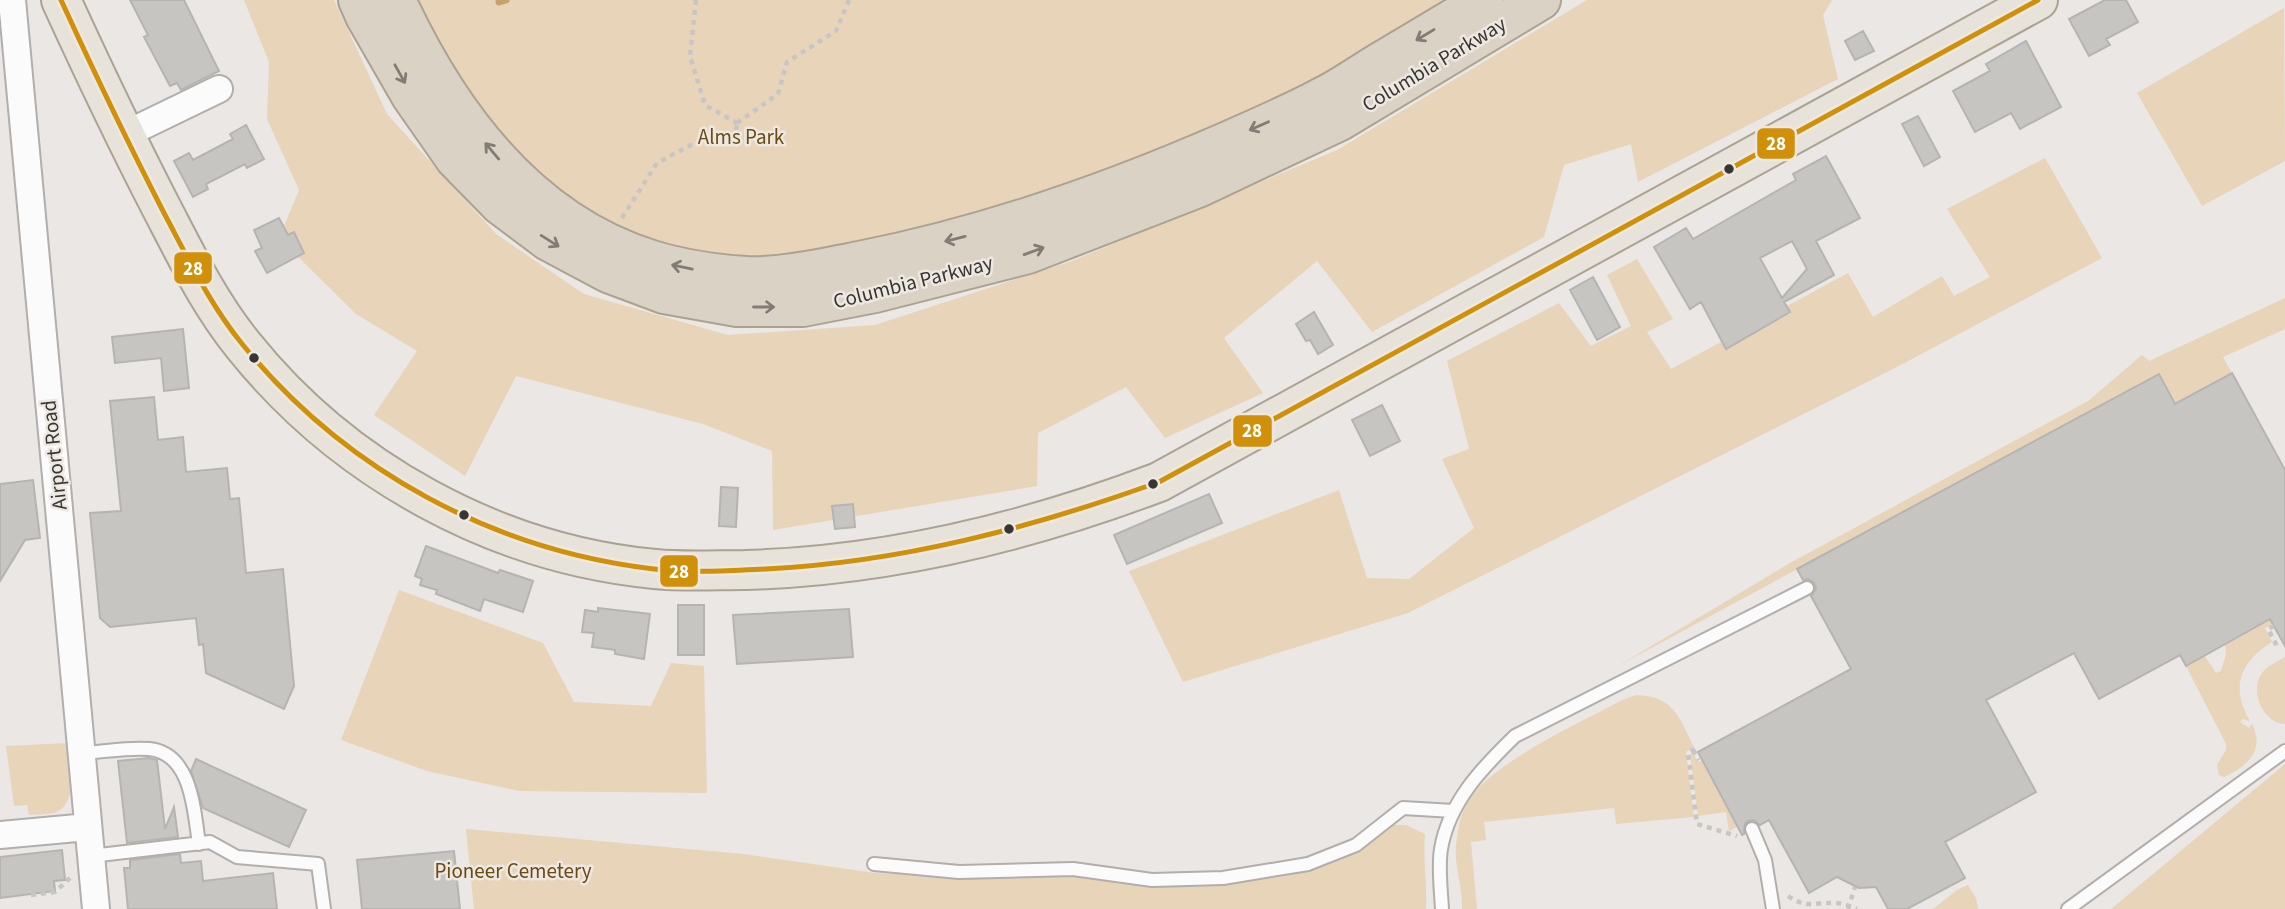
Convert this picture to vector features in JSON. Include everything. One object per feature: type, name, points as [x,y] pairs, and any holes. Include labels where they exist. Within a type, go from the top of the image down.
[{"type":"highway","name":"Columbia Parkway","points":[[358,0],[411,96],[455,159],[500,205],[548,241],[608,273],[664,294],[737,307],[803,307],[875,293],[1028,254],[1198,188],[1340,121],[1541,0]]},
{"type":"highway","name":"Columbia Parkway","points":[[396,0],[436,78],[475,132],[514,178],[555,212],[602,239],[650,260],[692,269],[748,276],[834,266],[891,254],[1012,224],[1094,196],[1168,167],[1321,98],[1484,0]]},
{"type":"main road","points":[[61,0],[124,135],[206,295],[243,345],[277,384],[314,420],[383,474],[443,507],[491,528],[540,546],[601,561],[683,571],[776,569],[859,561],[941,547],[1022,528],[1101,504],[1160,482],[2038,0]]},
{"type":"street","name":"Airport Road","points":[[12,0],[88,827],[80,862],[96,909]]},
{"type":"street","points":[[124,135],[219,89]]},
{"type":"street","points":[[0,835],[88,827]]},
{"type":"lane","points":[[1441,909],[1441,850],[1453,811],[1477,774],[1515,736],[1807,588]]},
{"type":"lane","points":[[82,753],[150,749],[170,757],[183,772],[192,799],[199,844]]},
{"type":"lane","points":[[2068,909],[2285,751]]},
{"type":"lane","points":[[874,864],[959,872],[1073,869],[1152,880],[1223,878],[1308,864],[1356,845],[1403,808],[1453,811]]},
{"type":"lane","points":[[1752,829],[1765,860],[1773,909]]},
{"type":"lane","points":[[80,862],[210,842],[237,858],[318,864],[324,909]]},
{"type":"path","points":[[696,0],[690,56],[705,105],[737,123]]},
{"type":"path","points":[[622,219],[657,163],[708,136],[735,140],[737,123],[778,94],[787,62],[836,31],[849,0]]},
{"type":"path","points":[[2274,626],[2268,629],[2278,648]]},
{"type":"path","points":[[1699,760],[1694,750],[1688,753],[1697,824],[1758,842]]},
{"type":"path","points":[[32,895],[55,892],[70,878],[80,862]]},
{"type":"path","points":[[1848,907],[1855,887]]},
{"type":"path","points":[[1783,890],[1789,898],[1800,904],[1810,906],[1831,902],[1857,909]]},
{"type":"green space","points":[[244,0],[334,0],[387,114],[496,234],[584,294],[728,335],[875,325],[1072,261],[1337,150],[1587,0],[1832,0],[1823,15],[1838,79],[1638,182],[1631,144],[1564,165],[1544,237],[1372,332],[1317,261],[1224,338],[1263,393],[1165,438],[1126,387],[1038,433],[1037,486],[773,530],[772,451],[703,424],[516,376],[465,476],[374,415],[417,351],[356,314],[279,238],[299,190],[267,119],[269,62]]},
{"type":"green space","name":"Alms Park","points":[[396,0],[1484,0],[1168,167],[748,276],[556,212]]},
{"type":"green space","points":[[2284,8],[2285,161],[2202,206],[2137,93]]},
{"type":"green space","points":[[2045,158],[2102,258],[1895,368],[1408,613],[1183,682],[1129,571],[1339,490],[1367,578],[1409,579],[1474,528],[1442,459],[1469,449],[1447,361],[1559,303],[1591,346],[1631,326],[1607,275],[1637,259],[1673,319],[1647,332],[1671,369],[1848,273],[1873,317],[1942,276],[1954,296],[1990,277],[1947,209]]},
{"type":"green space","points":[[2285,298],[2285,329],[2223,357],[2232,373],[2175,404],[2158,374],[1618,666],[1790,563],[2088,401],[2142,355],[2149,361]]},
{"type":"green space","points":[[399,590],[543,643],[574,702],[651,706],[671,663],[704,666],[707,793],[519,791],[427,771],[341,740]]},
{"type":"green space","points":[[2270,619],[2273,624],[2265,628],[2272,642],[2252,658],[2242,676],[2240,686],[2240,697],[2250,721],[2243,719],[2240,722],[2249,728],[2252,724],[2256,733],[2255,749],[2247,762],[2224,777],[2219,775],[2217,765],[2226,750],[2226,744],[2186,666],[2204,655],[2216,673],[2221,671],[2226,654],[2225,644]]},
{"type":"green space","points":[[2285,657],[2285,724],[2270,718],[2265,712],[2260,705],[2257,688],[2264,670]]},
{"type":"green space","points":[[1636,695],[1659,699],[1674,710],[1694,747],[1686,752],[1694,817],[1616,824],[1614,808],[1484,822],[1486,840],[1471,842],[1477,909],[1462,909],[1456,845],[1467,803],[1479,788],[1495,773],[1537,745]]},
{"type":"green space","points":[[68,743],[71,780],[64,807],[54,813],[29,815],[27,805],[14,806],[6,746]]},
{"type":"green space","points":[[1693,753],[1698,762],[1702,760],[1737,827],[1729,831],[1726,812],[1698,816],[1690,754]]},
{"type":"green space","points":[[2285,764],[2285,909],[2111,909]]},
{"type":"green space","name":"Pioneer Cemetery","points":[[1389,825],[1406,825],[1425,834],[1426,909],[474,909],[466,829],[743,854],[875,873],[975,878],[1048,873],[1150,885],[1312,869]]},
{"type":"green space","points":[[1968,885],[1976,898],[1978,909],[1933,909],[1957,890]]},
{"type":"building","points":[[130,0],[184,0],[219,71],[181,90],[177,83],[170,86],[144,37],[148,35]]},
{"type":"building","points":[[2105,0],[2126,0],[2138,22],[2106,39],[2110,45],[2089,56],[2069,19]]},
{"type":"building","points":[[1863,31],[1874,51],[1855,60],[1845,41]]},
{"type":"building","points":[[2026,41],[2061,107],[2020,129],[2011,113],[1975,132],[1953,91],[1990,71],[1986,64]]},
{"type":"building","points":[[1918,116],[1940,157],[1924,166],[1902,124]]},
{"type":"building","points":[[246,125],[264,159],[247,168],[245,164],[206,184],[208,189],[193,197],[174,161],[189,153],[193,160],[233,139],[230,134]]},
{"type":"building","points":[[1826,156],[1860,218],[1816,241],[1834,275],[1784,302],[1790,312],[1726,349],[1701,302],[1690,309],[1654,247],[1686,228],[1693,239],[1796,180],[1793,174]],"holes":[[[1792,241],[1807,269],[1782,298],[1760,258]]]},
{"type":"building","points":[[279,218],[288,235],[294,232],[304,253],[267,273],[255,251],[262,248],[254,230]]},
{"type":"building","points":[[1593,277],[1620,327],[1597,340],[1570,290]]},
{"type":"building","points":[[1314,312],[1333,345],[1318,354],[1296,324]]},
{"type":"building","points":[[183,329],[189,388],[164,391],[161,358],[115,363],[112,337]]},
{"type":"building","points":[[2232,373],[2285,470],[2285,646],[2270,619],[2186,666],[2180,655],[2099,699],[2074,653],[1986,700],[2036,792],[1945,842],[1965,878],[1907,909],[1888,909],[1876,887],[1859,888],[1837,877],[1809,893],[1769,820],[1760,825],[1754,820],[1748,821],[1742,835],[1698,752],[1851,669],[1811,596],[1816,589],[1814,583],[1808,579],[1803,580],[1797,569],[2159,374],[2175,404]]},
{"type":"building","points":[[154,397],[158,440],[183,437],[186,472],[227,468],[230,499],[239,498],[246,573],[283,569],[294,686],[284,709],[206,673],[203,644],[199,645],[196,618],[110,627],[100,618],[90,513],[121,511],[110,401]]},
{"type":"building","points":[[1382,405],[1400,441],[1370,456],[1352,420]]},
{"type":"building","points":[[33,480],[40,538],[25,540],[0,581],[0,484]]},
{"type":"building","points":[[721,487],[738,488],[736,527],[719,526]]},
{"type":"building","points":[[1209,494],[1222,523],[1127,564],[1114,535]]},
{"type":"building","points":[[853,504],[855,527],[835,529],[832,506]]},
{"type":"building","points":[[426,546],[498,573],[500,570],[533,581],[523,612],[484,599],[480,611],[436,594],[437,590],[420,585],[422,579],[415,576]]},
{"type":"building","points":[[678,605],[704,605],[704,655],[678,655]]},
{"type":"building","points":[[598,608],[650,614],[644,659],[615,654],[615,650],[592,647],[594,633],[582,632],[585,610],[598,612]]},
{"type":"building","points":[[849,609],[853,657],[737,664],[733,615]]},
{"type":"building","points":[[149,758],[157,760],[165,829],[174,807],[178,837],[127,843],[118,761]]},
{"type":"building","points":[[196,759],[306,810],[289,847],[203,808],[191,771]]},
{"type":"building","points":[[62,850],[65,880],[54,881],[55,891],[0,898],[0,857]]},
{"type":"building","points":[[454,851],[460,909],[362,909],[357,860]]},
{"type":"building","points":[[180,854],[181,863],[201,861],[203,881],[273,873],[277,909],[128,909],[124,868],[130,868],[130,860]]},
{"type":"waterway","points":[[499,2],[506,0]]},
{"type":"transit line","name":"28","points":[[61,0],[137,160],[210,298],[243,345],[284,390],[328,430],[376,466],[427,497],[480,523],[536,544],[594,559],[654,569],[696,571],[817,565],[916,551],[1014,528],[1159,482],[2038,0]]}]
